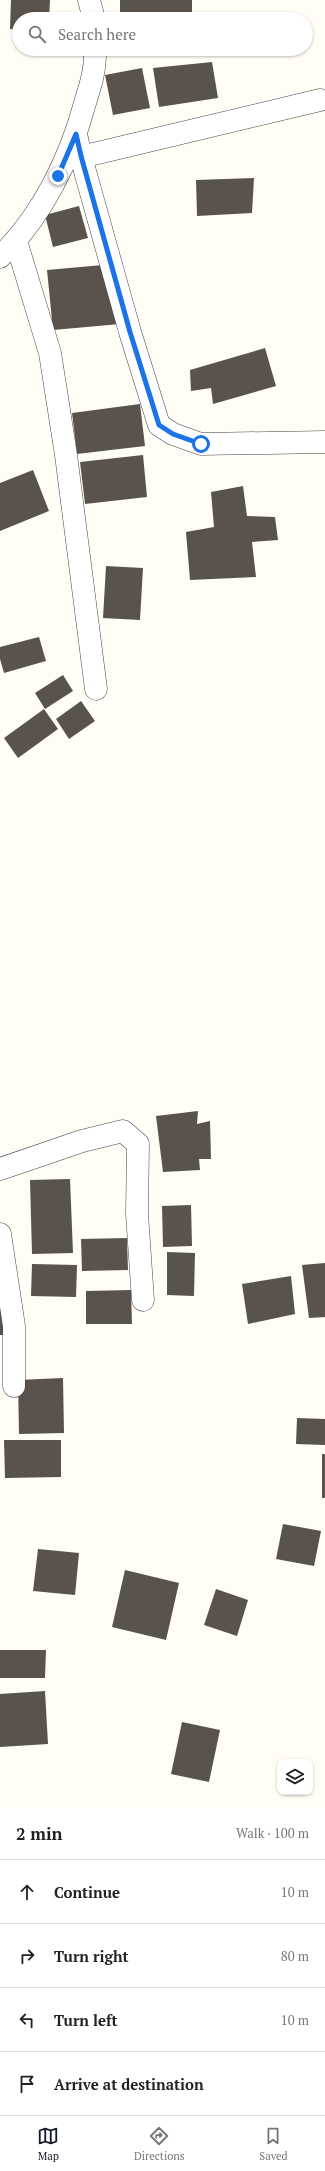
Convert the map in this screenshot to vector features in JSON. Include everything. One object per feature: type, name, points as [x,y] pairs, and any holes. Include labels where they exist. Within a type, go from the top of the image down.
[{"type":"street","points":[[89,0],[92,12]]},
{"type":"street","points":[[0,257],[16,241],[58,176],[76,134],[96,66],[95,56]]},
{"type":"street","points":[[81,156],[320,100]]},
{"type":"street","points":[[76,134],[130,332],[159,425],[173,434],[201,444],[325,442]]},
{"type":"street","points":[[16,241],[50,353],[66,455],[96,689]]},
{"type":"street","points":[[0,1169],[82,1141],[123,1131],[138,1144],[137,1214],[142,1300]]},
{"type":"street","points":[[0,1234],[14,1326],[14,1386]]},
{"type":"building","points":[[11,0],[50,0],[49,12],[12,12],[12,29],[10,29]]},
{"type":"building","points":[[120,0],[192,0],[192,12],[120,12]]},
{"type":"building","points":[[212,62],[218,98],[159,107],[153,68]]},
{"type":"building","points":[[142,68],[150,108],[113,115],[105,75]]},
{"type":"building","points":[[254,178],[252,213],[197,216],[196,180]]},
{"type":"building","points":[[79,206],[88,238],[53,247],[45,215]]},
{"type":"building","points":[[114,264],[120,324],[53,330],[47,270]]},
{"type":"building","points":[[265,348],[276,386],[213,404],[211,388],[191,391],[190,370]]},
{"type":"building","points":[[140,404],[145,446],[77,454],[72,413]]},
{"type":"building","points":[[143,455],[147,497],[85,504],[80,462]]},
{"type":"building","points":[[33,470],[49,511],[0,531],[0,483]]},
{"type":"building","points":[[243,486],[247,516],[275,517],[278,540],[252,542],[256,577],[190,580],[186,532],[214,527],[211,492]]},
{"type":"building","points":[[106,566],[143,568],[140,620],[103,618]]},
{"type":"building","points":[[39,637],[46,661],[4,673],[0,659],[0,647]]},
{"type":"building","points":[[63,675],[73,691],[45,709],[35,693]]},
{"type":"building","points":[[81,701],[95,721],[69,739],[56,719]]},
{"type":"building","points":[[44,709],[58,729],[18,758],[4,738]]},
{"type":"building","points":[[198,1111],[197,1124],[210,1121],[211,1159],[199,1159],[200,1170],[163,1172],[156,1116]]},
{"type":"building","points":[[70,1179],[73,1253],[32,1254],[30,1180]]},
{"type":"building","points":[[191,1205],[192,1246],[163,1247],[162,1206]]},
{"type":"building","points":[[127,1238],[128,1270],[82,1271],[81,1239]]},
{"type":"building","points":[[167,1252],[195,1253],[194,1296],[167,1295]]},
{"type":"building","points":[[325,1263],[325,1317],[309,1318],[302,1265]]},
{"type":"building","points":[[32,1264],[77,1265],[76,1297],[31,1296]]},
{"type":"building","points":[[291,1276],[295,1314],[248,1324],[242,1284]]},
{"type":"building","points":[[131,1290],[132,1324],[86,1324],[86,1291]]},
{"type":"building","points":[[0,1309],[5,1309],[5,1335],[0,1335]]},
{"type":"building","points":[[63,1378],[64,1433],[19,1434],[18,1380]]},
{"type":"building","points":[[297,1418],[325,1419],[325,1445],[296,1444]]},
{"type":"building","points":[[4,1440],[61,1440],[61,1477],[5,1478]]},
{"type":"building","points":[[322,1454],[325,1454],[325,1498],[322,1498]]},
{"type":"building","points":[[283,1524],[321,1531],[314,1566],[276,1559]]},
{"type":"building","points":[[38,1549],[79,1553],[75,1595],[33,1591]]},
{"type":"building","points":[[125,1570],[179,1583],[166,1640],[112,1627]]},
{"type":"building","points":[[216,1589],[248,1600],[237,1636],[204,1625]]},
{"type":"building","points":[[0,1650],[46,1650],[45,1678],[0,1678]]},
{"type":"building","points":[[45,1691],[48,1744],[0,1747],[0,1694]]},
{"type":"building","points":[[182,1722],[220,1730],[209,1782],[171,1774]]},
{"type":"route","points":[[58,176],[76,134],[130,332],[159,425],[173,434],[201,444]]}]
